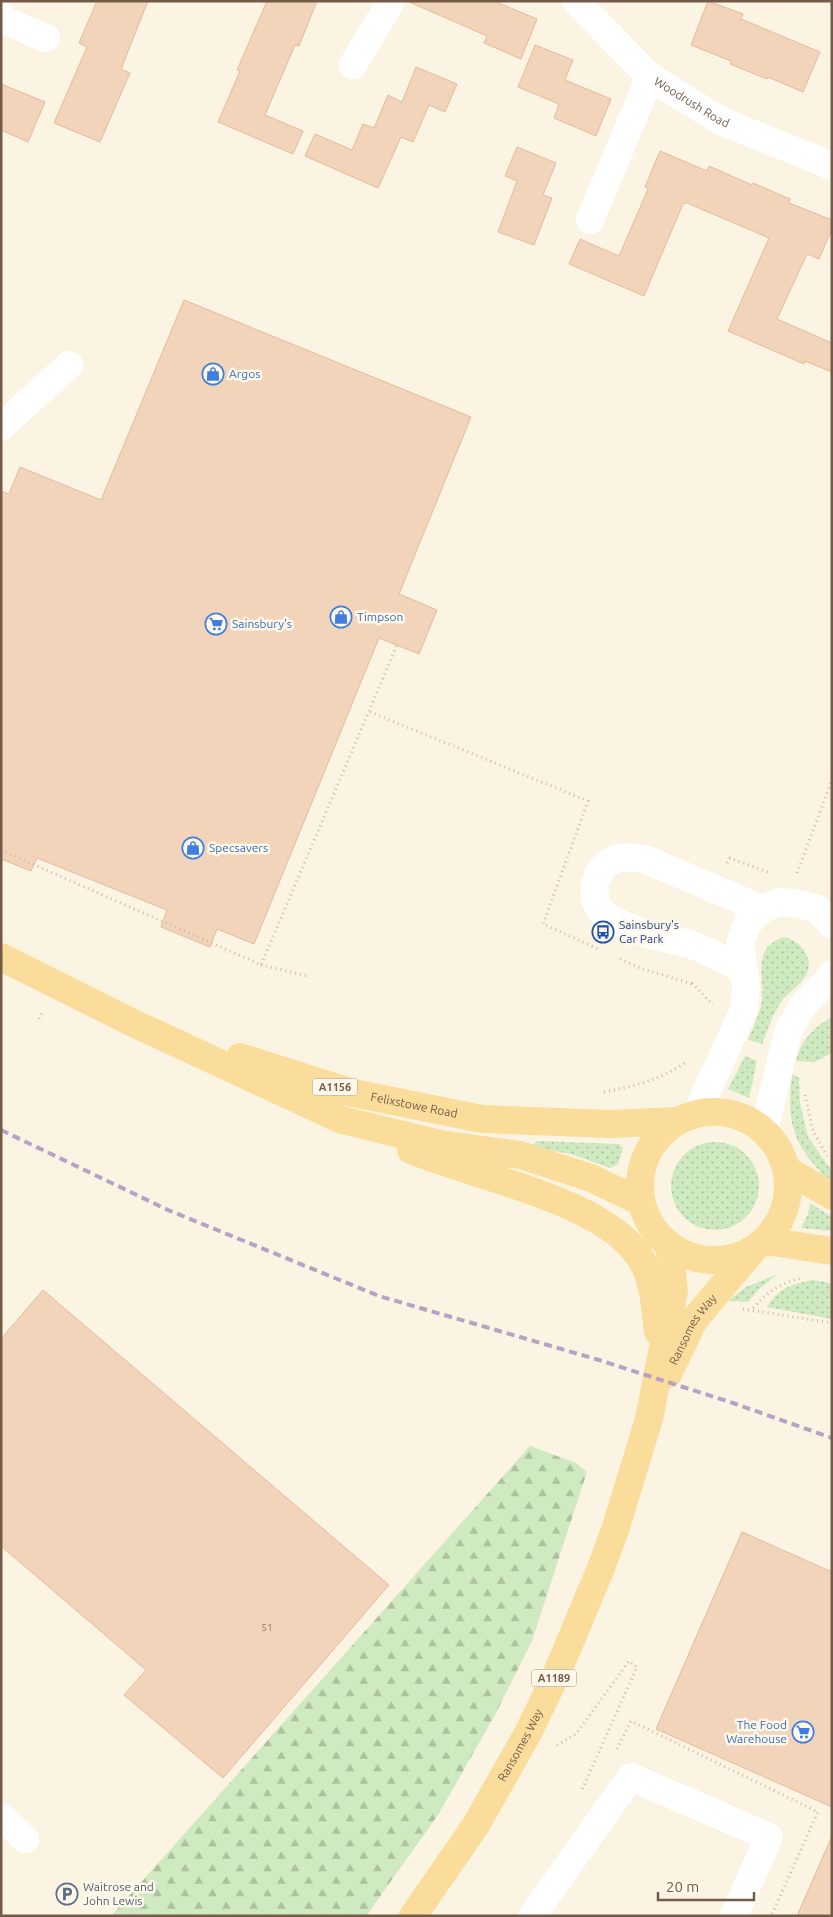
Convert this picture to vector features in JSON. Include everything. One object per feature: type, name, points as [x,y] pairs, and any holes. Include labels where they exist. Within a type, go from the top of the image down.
[{"type":"main road","name":"Felixstowe Road","points":[[1,957],[131,1022],[342,1120],[445,1145],[520,1155],[591,1178],[641,1202]]},
{"type":"main road","name":"Felixstowe Road","points":[[131,1022],[354,1093],[444,1113],[482,1119],[546,1122],[656,1124],[687,1118]]},
{"type":"main road","points":[[721,1112],[744,1118],[764,1131],[775,1143],[787,1170],[788,1196],[781,1220],[759,1246],[732,1259],[710,1261],[688,1256],[668,1246],[651,1226],[641,1202],[640,1178],[646,1156],[659,1136],[687,1118],[721,1112]]},
{"type":"main road","points":[[342,1120],[439,1162],[560,1201],[604,1224],[634,1250],[647,1272],[652,1284],[662,1356]]},
{"type":"main road","points":[[787,1170],[832,1196]]},
{"type":"main road","name":"Ransomes Way","points":[[414,1916],[476,1824],[528,1734],[557,1673],[615,1530],[649,1419],[662,1356],[674,1291],[668,1246]]},
{"type":"main road","points":[[759,1246],[832,1251]]},
{"type":"main road","name":"Ransomes Way","points":[[649,1419],[694,1320],[759,1246]]},
{"type":"street","points":[[353,65],[391,1]]},
{"type":"street","name":"Woodrush Road","points":[[576,1],[650,77],[721,121],[832,166]]},
{"type":"street","points":[[1,16],[5,21],[46,38]]},
{"type":"street","points":[[590,220],[650,77]]},
{"type":"street","points":[[1,427],[69,365]]},
{"type":"street","points":[[743,969],[689,944],[671,940],[613,920],[600,910],[594,897],[601,869],[614,859],[629,857],[647,860],[771,906],[800,904],[818,909],[832,925]]},
{"type":"street","points":[[687,1118],[744,1010],[746,987],[740,944],[747,924],[771,906]]},
{"type":"street","points":[[764,1131],[788,1032],[803,1005],[826,986]]},
{"type":"street","points":[[532,1916],[631,1777],[769,1837],[734,1916]]},
{"type":"street","points":[[1,1817],[25,1840]]},
{"type":"path","points":[[262,965],[397,645]]},
{"type":"path","points":[[370,712],[588,801],[543,924],[605,952]]},
{"type":"path","points":[[771,906],[795,878],[832,780]]},
{"type":"path","points":[[1,850],[262,965],[308,976]]},
{"type":"path","points":[[614,956],[640,968],[692,984]]},
{"type":"path","points":[[596,1093],[640,1085],[672,1072],[687,1061]]},
{"type":"path","points":[[805,1092],[813,1131],[821,1149],[832,1162]]},
{"type":"path","points":[[753,1309],[768,1292],[787,1281],[806,1278]]},
{"type":"path","points":[[737,1309],[753,1309],[832,1323]]},
{"type":"path","points":[[528,1734],[554,1747],[576,1734],[629,1661],[637,1667],[580,1795]]},
{"type":"path","points":[[613,1756],[631,1721],[638,1726]]},
{"type":"green space","points":[[783,937],[796,942],[805,951],[808,957],[808,970],[803,980],[778,1007],[762,1044],[748,1040],[761,1006],[763,957],[766,949]]},
{"type":"green space","points":[[832,1017],[832,1053],[815,1062],[796,1061],[801,1047],[809,1035]]},
{"type":"green space","points":[[745,1056],[757,1061],[749,1098],[728,1089]]},
{"type":"green space","points":[[792,1074],[799,1078],[800,1103],[808,1137],[832,1171],[832,1183],[809,1158],[801,1147],[796,1135],[790,1108]]},
{"type":"green space","points":[[536,1141],[620,1144],[623,1148],[618,1164],[610,1168],[571,1154],[536,1148],[534,1145]]},
{"type":"green space","points":[[715,1142],[732,1145],[740,1149],[752,1161],[756,1169],[759,1186],[756,1203],[752,1211],[740,1223],[732,1227],[715,1230],[698,1227],[690,1223],[678,1211],[674,1203],[671,1186],[674,1169],[678,1161],[690,1149],[698,1145]]},
{"type":"green space","points":[[810,1203],[832,1217],[832,1231],[801,1228],[808,1214]]},
{"type":"green space","points":[[778,1274],[760,1288],[748,1302],[728,1301],[746,1287]]},
{"type":"green space","points":[[812,1280],[832,1283],[832,1319],[767,1307],[776,1295],[786,1288]]},
{"type":"green space","points":[[530,1446],[576,1463],[587,1472],[532,1641],[495,1715],[438,1815],[366,1916],[111,1916]]},
{"type":"building","points":[[97,1],[148,1],[121,69],[130,73],[100,142],[54,123],[87,47],[79,43]]},
{"type":"building","points":[[267,1],[317,1],[299,46],[295,45],[265,115],[303,131],[293,154],[218,122],[240,71],[237,70]]},
{"type":"building","points":[[407,1],[494,1],[537,19],[521,59],[484,43],[487,36]]},
{"type":"building","points":[[708,1],[743,14],[741,19],[820,52],[803,92],[730,64],[731,61],[691,45]]},
{"type":"building","points":[[535,45],[573,60],[565,80],[611,99],[596,136],[554,118],[559,104],[518,87]]},
{"type":"building","points":[[416,67],[457,84],[445,112],[429,105],[413,142],[401,137],[378,188],[305,156],[315,134],[352,150],[363,124],[374,128],[388,95],[402,102]]},
{"type":"building","points":[[1,84],[45,102],[28,142],[1,130]]},
{"type":"building","points":[[517,147],[556,163],[543,195],[552,198],[534,245],[498,232],[517,181],[505,176]]},
{"type":"building","points":[[660,151],[707,171],[709,166],[752,185],[753,183],[790,199],[789,203],[832,220],[832,229],[819,259],[807,254],[777,319],[832,343],[832,372],[805,361],[804,364],[728,331],[769,238],[687,203],[683,204],[644,296],[569,264],[580,239],[619,256],[648,189],[645,187]]},
{"type":"building","name":"Sainsbury's","points":[[184,300],[471,417],[399,594],[437,610],[419,654],[379,638],[254,944],[217,929],[210,947],[161,927],[167,910],[37,858],[31,871],[1,859],[1,491],[9,494],[20,467],[101,500]]},
{"type":"building","points":[[43,1290],[389,1585],[223,1778],[124,1695],[146,1670],[1,1546],[1,1339]]},
{"type":"building","points":[[742,1532],[832,1572],[832,1807],[656,1729]]},
{"type":"building","points":[[832,1836],[832,1916],[797,1916]]},
{"type":"railway","points":[[1,1130],[168,1210],[379,1296],[599,1360],[733,1403],[832,1438]]},
{"type":"place","name":"Argos","points":[[213,374]]},
{"type":"place","name":"Timpson","points":[[341,617]]},
{"type":"place","name":"Sainsbury's","points":[[216,624]]},
{"type":"place","name":"Specsavers","points":[[193,848]]},
{"type":"place","name":"Sainsbury's Car Park","points":[[603,932]]},
{"type":"place","name":"The Food Warehouse","points":[[803,1732]]},
{"type":"place","name":"Waitrose and John Lewis","points":[[67,1894]]}]
